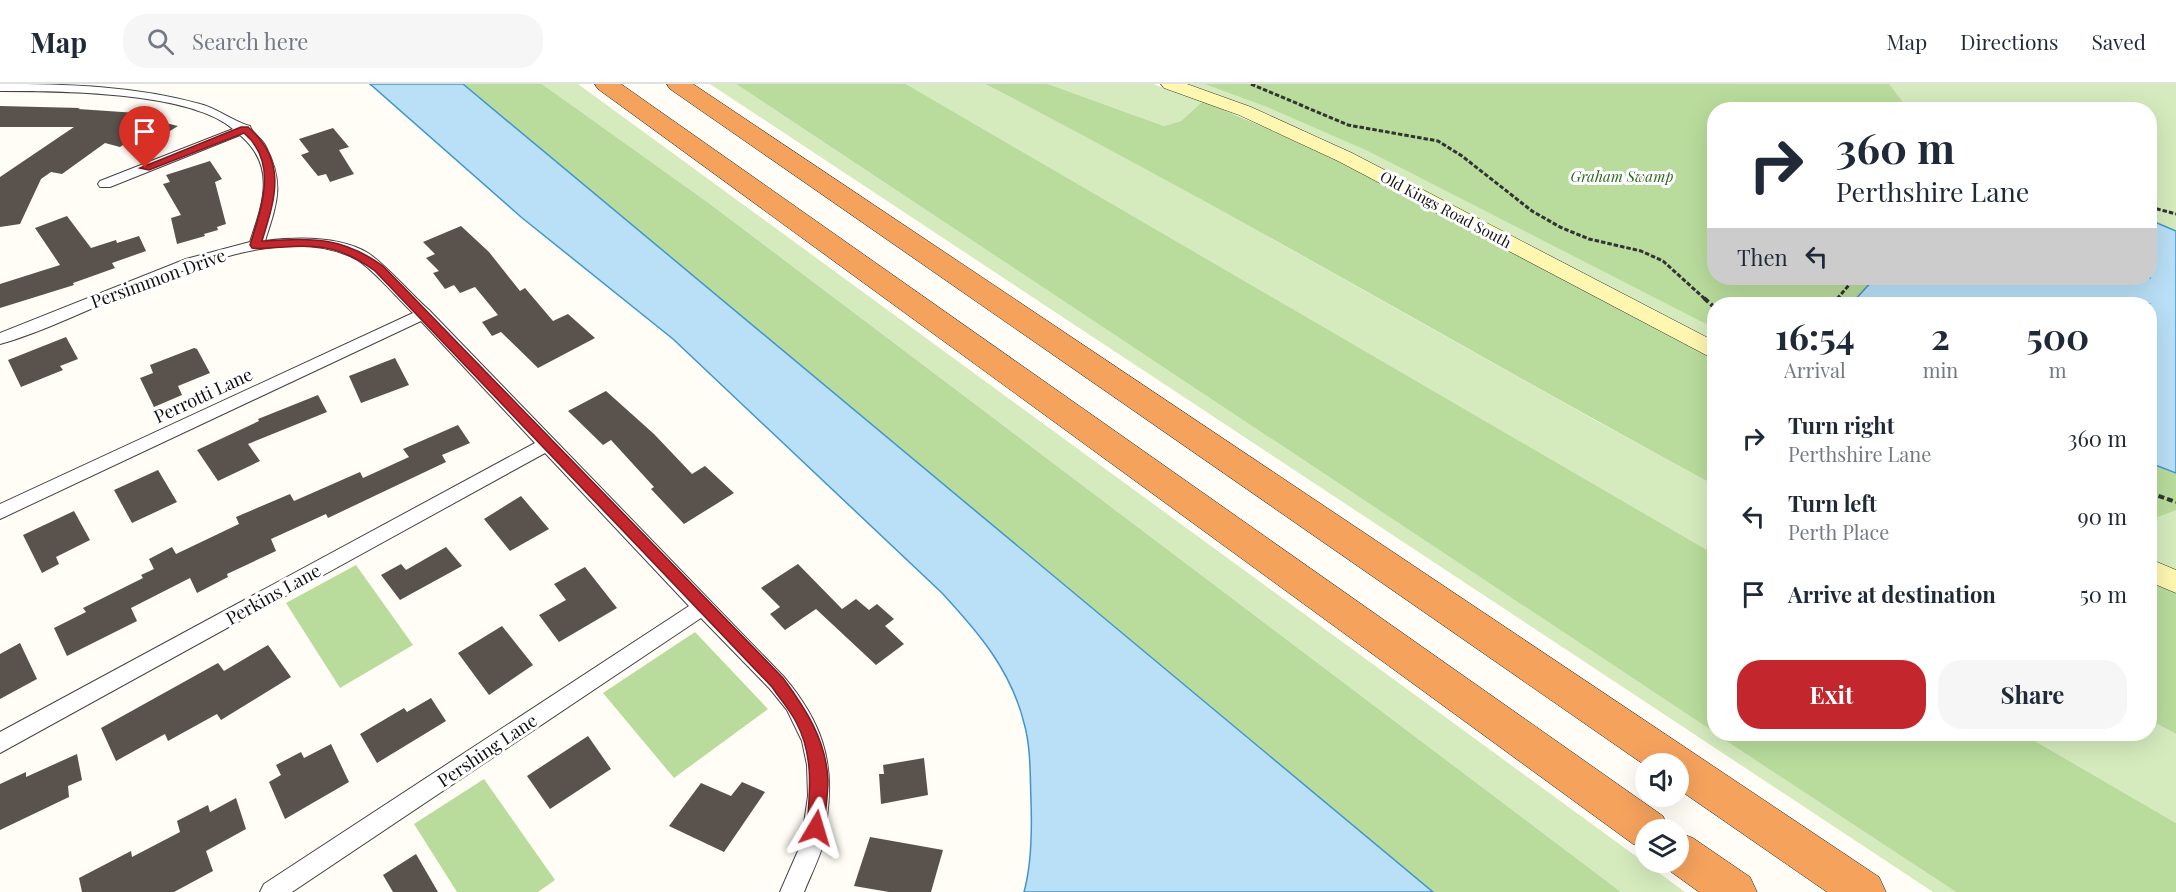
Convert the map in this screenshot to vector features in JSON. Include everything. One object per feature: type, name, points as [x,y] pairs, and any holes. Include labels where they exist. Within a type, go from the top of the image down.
[{"type":"highway","points":[[606,84],[1635,821]]},
{"type":"highway","points":[[678,84],[1659,753]]},
{"type":"highway","points":[[1689,773],[1864,892]]},
{"type":"highway","points":[[1689,860],[1735,892]]},
{"type":"street","name":"Old Kings Road South","points":[[1170,84],[1237,108],[1336,153],[1707,346]]},
{"type":"street","points":[[0,87],[105,89],[158,94],[203,106],[227,116],[245,129],[262,147],[271,174],[269,200],[256,245]]},
{"type":"street","points":[[105,184],[245,129]]},
{"type":"street","name":"Persimmon Drive","points":[[0,339],[191,262],[256,245],[324,243],[351,250],[379,269],[777,683],[801,715],[813,740],[818,765],[818,812],[809,852],[792,892]]},
{"type":"street","name":"Perrotti Lane","points":[[0,512],[423,314]]},
{"type":"street","name":"Perkins Lane","points":[[0,743],[547,444]]},
{"type":"street","points":[[2157,573],[2176,582]]},
{"type":"street","name":"Pershing Lane","points":[[273,892],[702,607]]},
{"type":"path","points":[[1251,84],[1348,125],[1437,141],[1462,156],[1532,211],[1560,227],[1589,239],[1641,251],[1664,261],[1707,301]]},
{"type":"path","points":[[2157,209],[2176,214]]},
{"type":"path","points":[[1839,297],[1849,285]]},
{"type":"path","points":[[2157,495],[2176,502]]},
{"type":"green space","points":[[463,84],[542,84],[710,204],[1621,892],[1433,892]]},
{"type":"green space","points":[[542,84],[578,84],[1635,856],[1635,873],[1659,873],[1685,892],[1621,892],[710,204]]},
{"type":"green space","points":[[710,84],[736,84],[1707,727],[1707,741],[1728,741],[1956,892],[1933,892]]},
{"type":"green space","points":[[736,84],[906,84],[1707,550],[1707,727]]},
{"type":"green space","points":[[906,84],[985,84],[1121,154],[1707,481],[1707,550]]},
{"type":"green space","points":[[985,84],[1048,84],[1164,126],[1181,121],[1203,101],[1340,160],[1707,353],[1707,481],[1260,232]]},
{"type":"green space","points":[[1048,84],[1153,84],[1203,101],[1181,121],[1164,126]]},
{"type":"green space","name":"Graham Swamp","points":[[1187,84],[2176,84],[2176,573],[2157,564],[2157,297],[1707,297],[1707,337],[1319,137]]},
{"type":"green space","name":"Graham Swamp","points":[[1205,84],[1889,84],[1903,102],[1707,102],[1707,285],[1869,285],[1857,297],[1707,297],[1707,324],[1368,151],[1267,107]]},
{"type":"green space","points":[[2157,466],[2176,473],[2176,510],[2157,517]]},
{"type":"green space","points":[[356,565],[413,645],[340,688],[286,603]]},
{"type":"green space","points":[[2157,581],[2176,590],[2176,734],[2157,724]]},
{"type":"green space","points":[[695,632],[768,709],[674,778],[603,693]]},
{"type":"green space","points":[[2157,724],[2176,734],[2176,823],[2035,741],[2157,741]]},
{"type":"green space","points":[[1727,741],[2035,741],[2176,823],[2176,892],[1956,892]]},
{"type":"green space","points":[[484,779],[555,880],[538,892],[457,892],[414,824]]},
{"type":"water","points":[[370,84],[463,84],[1433,892],[1024,892],[1029,870],[1031,835],[1030,762],[1026,732],[1011,686],[992,653],[968,622],[942,593],[673,339],[521,217]]},
{"type":"water","points":[[2157,223],[2176,231],[2176,473],[2157,466],[2157,297],[1857,297],[1869,285],[2157,285]]},
{"type":"building","points":[[0,106],[80,108],[78,109],[137,113],[137,116],[178,126],[149,144],[132,139],[120,147],[105,143],[62,174],[51,172],[41,179],[20,224],[0,227],[0,177],[74,127],[0,127]]},
{"type":"building","points":[[333,128],[349,147],[339,150],[354,174],[330,182],[326,174],[318,176],[301,155],[309,152],[299,139]]},
{"type":"building","points":[[210,161],[222,179],[215,182],[226,224],[217,227],[218,230],[204,234],[205,236],[177,244],[171,218],[181,215],[163,184],[170,182],[166,175]]},
{"type":"building","points":[[67,216],[91,248],[139,236],[146,251],[112,263],[115,268],[73,283],[74,285],[0,308],[0,284],[60,265],[35,228]]},
{"type":"building","points":[[461,226],[489,252],[520,291],[525,288],[553,321],[568,314],[595,338],[538,368],[501,332],[492,336],[482,322],[498,315],[475,287],[460,293],[454,285],[445,289],[433,273],[439,271],[426,258],[435,254],[423,242]]},
{"type":"building","points":[[66,337],[78,359],[60,366],[63,370],[21,387],[8,360]]},
{"type":"building","points":[[194,348],[197,349],[210,373],[178,386],[182,395],[154,407],[140,378],[153,373],[150,365]]},
{"type":"building","points":[[395,358],[409,385],[361,403],[349,376]]},
{"type":"building","points":[[606,391],[654,434],[692,474],[705,466],[734,493],[684,524],[651,489],[654,487],[611,440],[603,445],[568,411]]},
{"type":"building","points":[[318,395],[327,412],[248,444],[260,461],[218,481],[197,450],[259,421],[258,419]]},
{"type":"building","points":[[458,425],[470,443],[442,455],[446,462],[328,518],[326,514],[271,539],[276,551],[227,574],[228,577],[197,593],[190,578],[131,608],[137,621],[67,656],[54,628],[86,612],[83,608],[143,578],[141,575],[154,569],[149,559],[172,547],[176,554],[239,524],[236,517],[290,494],[294,501],[360,472],[363,478],[409,457],[403,449]]},
{"type":"building","points":[[158,470],[177,502],[132,523],[114,490]]},
{"type":"building","points":[[521,496],[549,529],[510,551],[484,519]]},
{"type":"building","points":[[74,511],[90,540],[56,557],[59,564],[42,573],[23,535]]},
{"type":"building","points":[[446,547],[462,566],[400,600],[381,575],[401,564],[406,570]]},
{"type":"building","points":[[798,564],[842,609],[856,599],[869,610],[877,604],[894,619],[885,626],[904,644],[876,665],[816,609],[785,630],[770,614],[780,607],[761,588]]},
{"type":"building","points":[[585,567],[617,608],[559,642],[539,615],[566,600],[554,584]]},
{"type":"building","points":[[502,626],[533,665],[489,695],[458,653]]},
{"type":"building","points":[[20,643],[37,679],[0,699],[0,654]]},
{"type":"building","points":[[268,645],[291,677],[221,720],[217,714],[168,741],[165,734],[116,761],[101,728],[218,663],[224,671]]},
{"type":"building","points":[[431,698],[446,721],[377,763],[360,734],[404,708],[407,712]]},
{"type":"building","points":[[588,736],[611,769],[550,809],[527,776]]},
{"type":"building","points":[[331,744],[349,782],[285,819],[269,782],[281,775],[276,765],[301,752],[304,758]]},
{"type":"building","points":[[77,754],[82,780],[68,786],[69,797],[0,830],[0,784],[26,772],[26,777]]},
{"type":"building","points":[[924,758],[928,795],[881,804],[879,774],[884,774],[883,765]]},
{"type":"building","points":[[742,782],[765,792],[724,852],[669,826],[701,783],[731,796]]},
{"type":"building","points":[[236,798],[246,829],[206,851],[213,871],[174,892],[82,892],[79,878],[131,851],[132,857],[180,832],[177,821],[208,805],[210,812]]},
{"type":"building","points":[[870,837],[943,850],[931,892],[889,892],[854,886]]},
{"type":"building","points":[[416,854],[438,892],[393,892],[383,875]]},
{"type":"route","points":[[145,168],[245,129],[252,135],[265,153],[271,182],[269,200],[256,245],[324,243],[351,250],[379,269],[423,314],[786,692],[813,740],[819,780],[816,828]]}]
